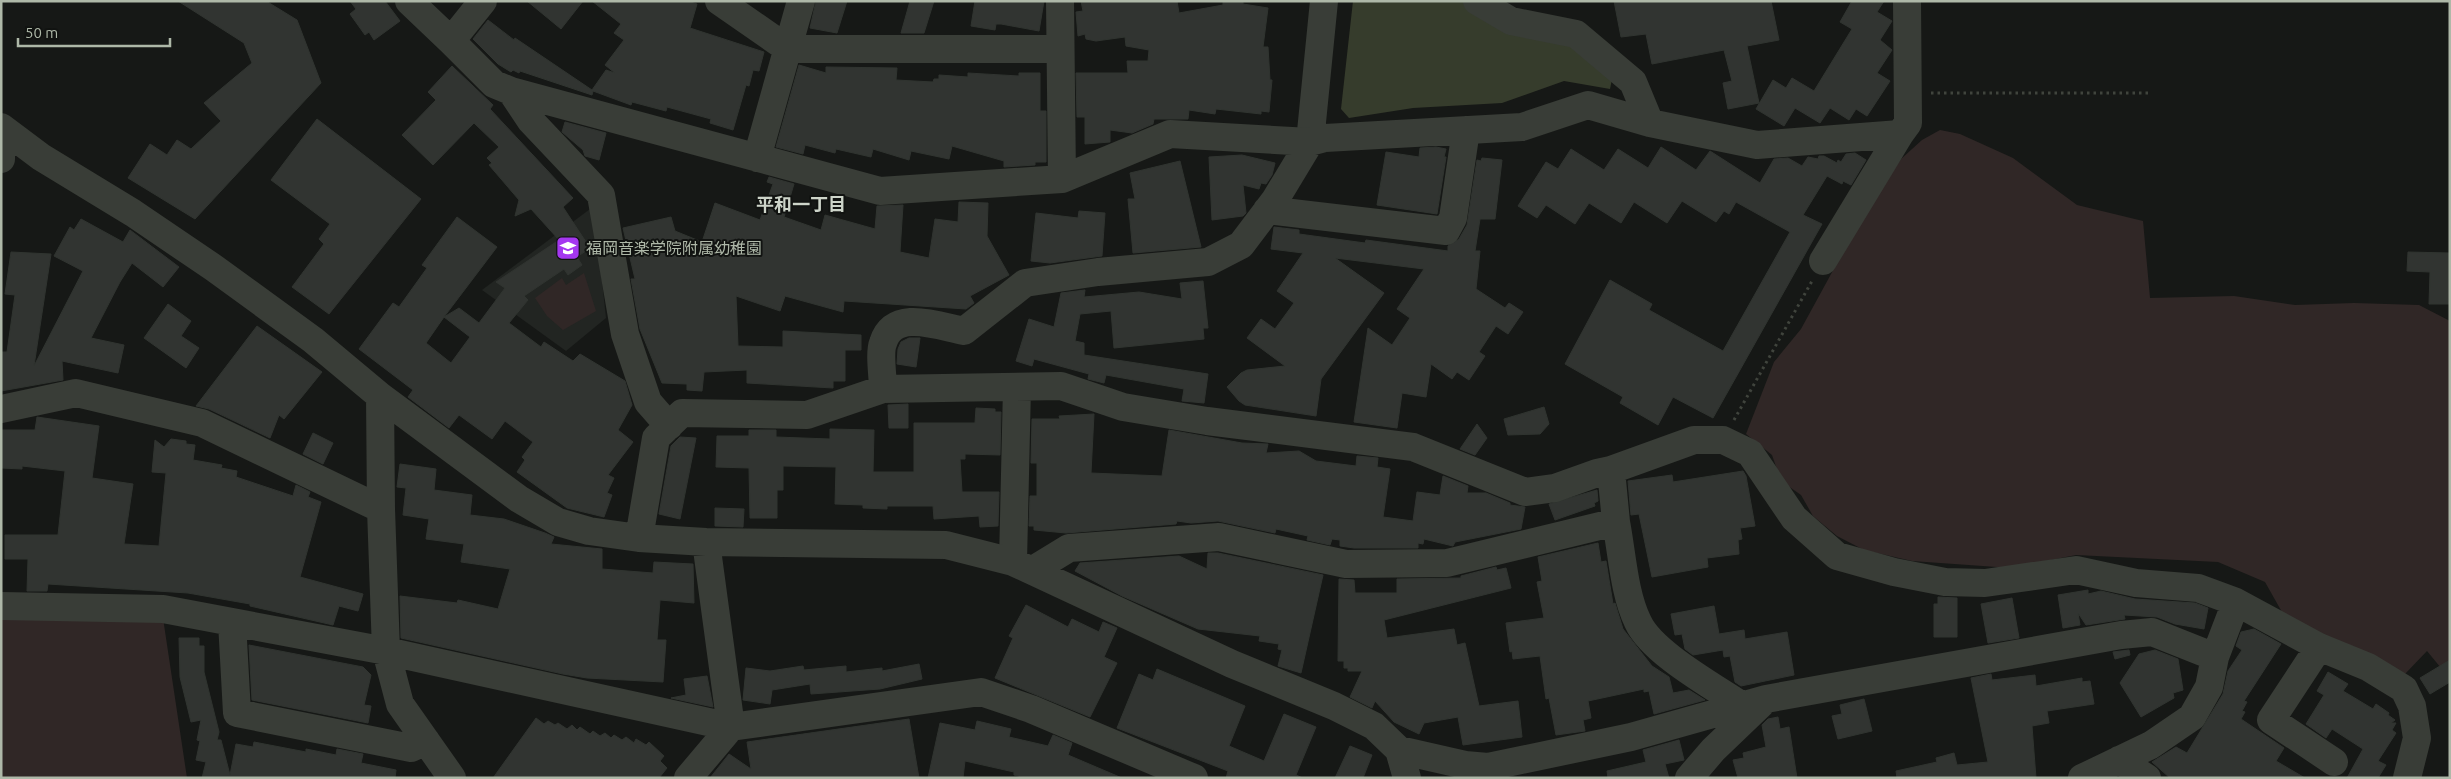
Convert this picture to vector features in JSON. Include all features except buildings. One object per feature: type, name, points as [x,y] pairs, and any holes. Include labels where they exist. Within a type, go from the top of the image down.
[{"type":"street","points":[[409,1],[494,84],[511,91],[880,191],[1062,179],[1170,134],[1310,142],[1325,138],[1522,127],[1588,105],[1650,123],[1757,144],[1900,134]]},
{"type":"street","points":[[451,41],[483,1]]},
{"type":"street","points":[[719,1],[788,49],[1060,49]]},
{"type":"street","points":[[758,158],[802,1]]},
{"type":"street","points":[[1060,1],[1062,179]]},
{"type":"street","points":[[884,389],[882,344],[892,327],[908,321],[964,331],[1025,283],[1098,272],[1208,262],[1241,245],[1267,210],[1310,142],[1324,1]]},
{"type":"street","points":[[1477,1],[1511,21],[1576,34],[1633,82],[1650,123]]},
{"type":"street","points":[[1823,261],[1908,123],[1907,1]]},
{"type":"street","points":[[511,91],[531,121],[601,195],[625,334],[648,402],[669,426]]},
{"type":"street","points":[[1,127],[41,156],[133,213],[214,268],[312,340],[380,396],[519,499],[558,522],[589,531],[639,538],[706,542],[946,545],[1023,566],[1232,664],[1334,706],[1374,726],[1399,750],[1407,778]]},
{"type":"street","points":[[1267,210],[1446,231],[1453,218],[1466,130]]},
{"type":"street","points":[[1,142],[1,159]]},
{"type":"street","points":[[639,538],[656,438],[682,413],[806,415],[884,389],[1061,386],[1123,408],[1207,421],[1413,447],[1525,492],[1555,488],[1694,440],[1723,440],[1750,453],[1794,518],[1837,556],[1894,572],[1945,582],[1985,584],[2076,570],[2136,583],[2198,588],[2236,602],[2319,647],[2368,667],[2404,689],[2412,706],[2417,738],[2407,778]]},
{"type":"street","points":[[1017,387],[1023,566]]},
{"type":"street","points":[[1,409],[76,393],[202,423],[381,509]]},
{"type":"street","points":[[380,396],[381,509],[386,651],[400,704],[452,778]]},
{"type":"street","points":[[1611,470],[1616,522],[1628,588],[1638,623],[1656,647],[1755,703]]},
{"type":"street","points":[[1023,566],[1070,548],[1219,536],[1346,564],[1447,563],[1616,522]]},
{"type":"street","points":[[688,778],[731,726],[706,542]]},
{"type":"street","points":[[2082,778],[2150,745],[2192,717],[2210,686],[2215,657],[2236,602]]},
{"type":"street","points":[[1,606],[163,609],[386,651],[731,726],[981,692],[1031,709],[1194,778]]},
{"type":"street","points":[[232,622],[237,713],[411,748],[426,741]]},
{"type":"street","points":[[1399,750],[1465,765],[1488,767],[1631,737],[1755,703],[2026,652],[2152,632],[2215,657]]},
{"type":"street","points":[[2319,647],[2271,720],[2334,762]]},
{"type":"street","points":[[1690,778],[1755,703]]},
{"type":"street","points":[[2119,760],[2147,778]]},
{"type":"path","points":[[1908,93],[2148,93]]},
{"type":"path","points":[[1723,440],[1823,261]]},
{"type":"shaded area","points":[[1353,1],[1464,1],[1576,42],[1613,74],[1610,89],[1564,81],[1502,103],[1413,108],[1349,118],[1341,109]]},
{"type":"shaded area","points":[[1940,130],[1960,134],[2013,158],[2077,205],[2143,221],[2150,298],[2234,296],[2295,305],[2354,303],[2419,305],[2450,321],[2450,679],[2427,651],[2404,675],[2295,635],[2265,582],[2218,562],[2076,555],[2011,568],[1912,561],[1864,550],[1837,536],[1813,516],[1801,495],[1781,481],[1772,455],[1746,434],[1774,362],[1801,329],[1860,221],[1901,159],[1922,140]]},
{"type":"shaded area","name":"福岡音楽学院附属幼稚園","points":[[594,206],[606,318],[566,351],[482,290]]},
{"type":"shaded area","points":[[584,273],[596,311],[563,330],[547,316],[535,298],[562,278],[566,285]]},
{"type":"shaded area","points":[[1,615],[163,618],[187,778],[1,778]]},
{"type":"place","name":"福岡音楽学院附属幼稚園","points":[[568,248]]},
{"type":"district","name":"平和一丁目","points":[[801,205]]}]
